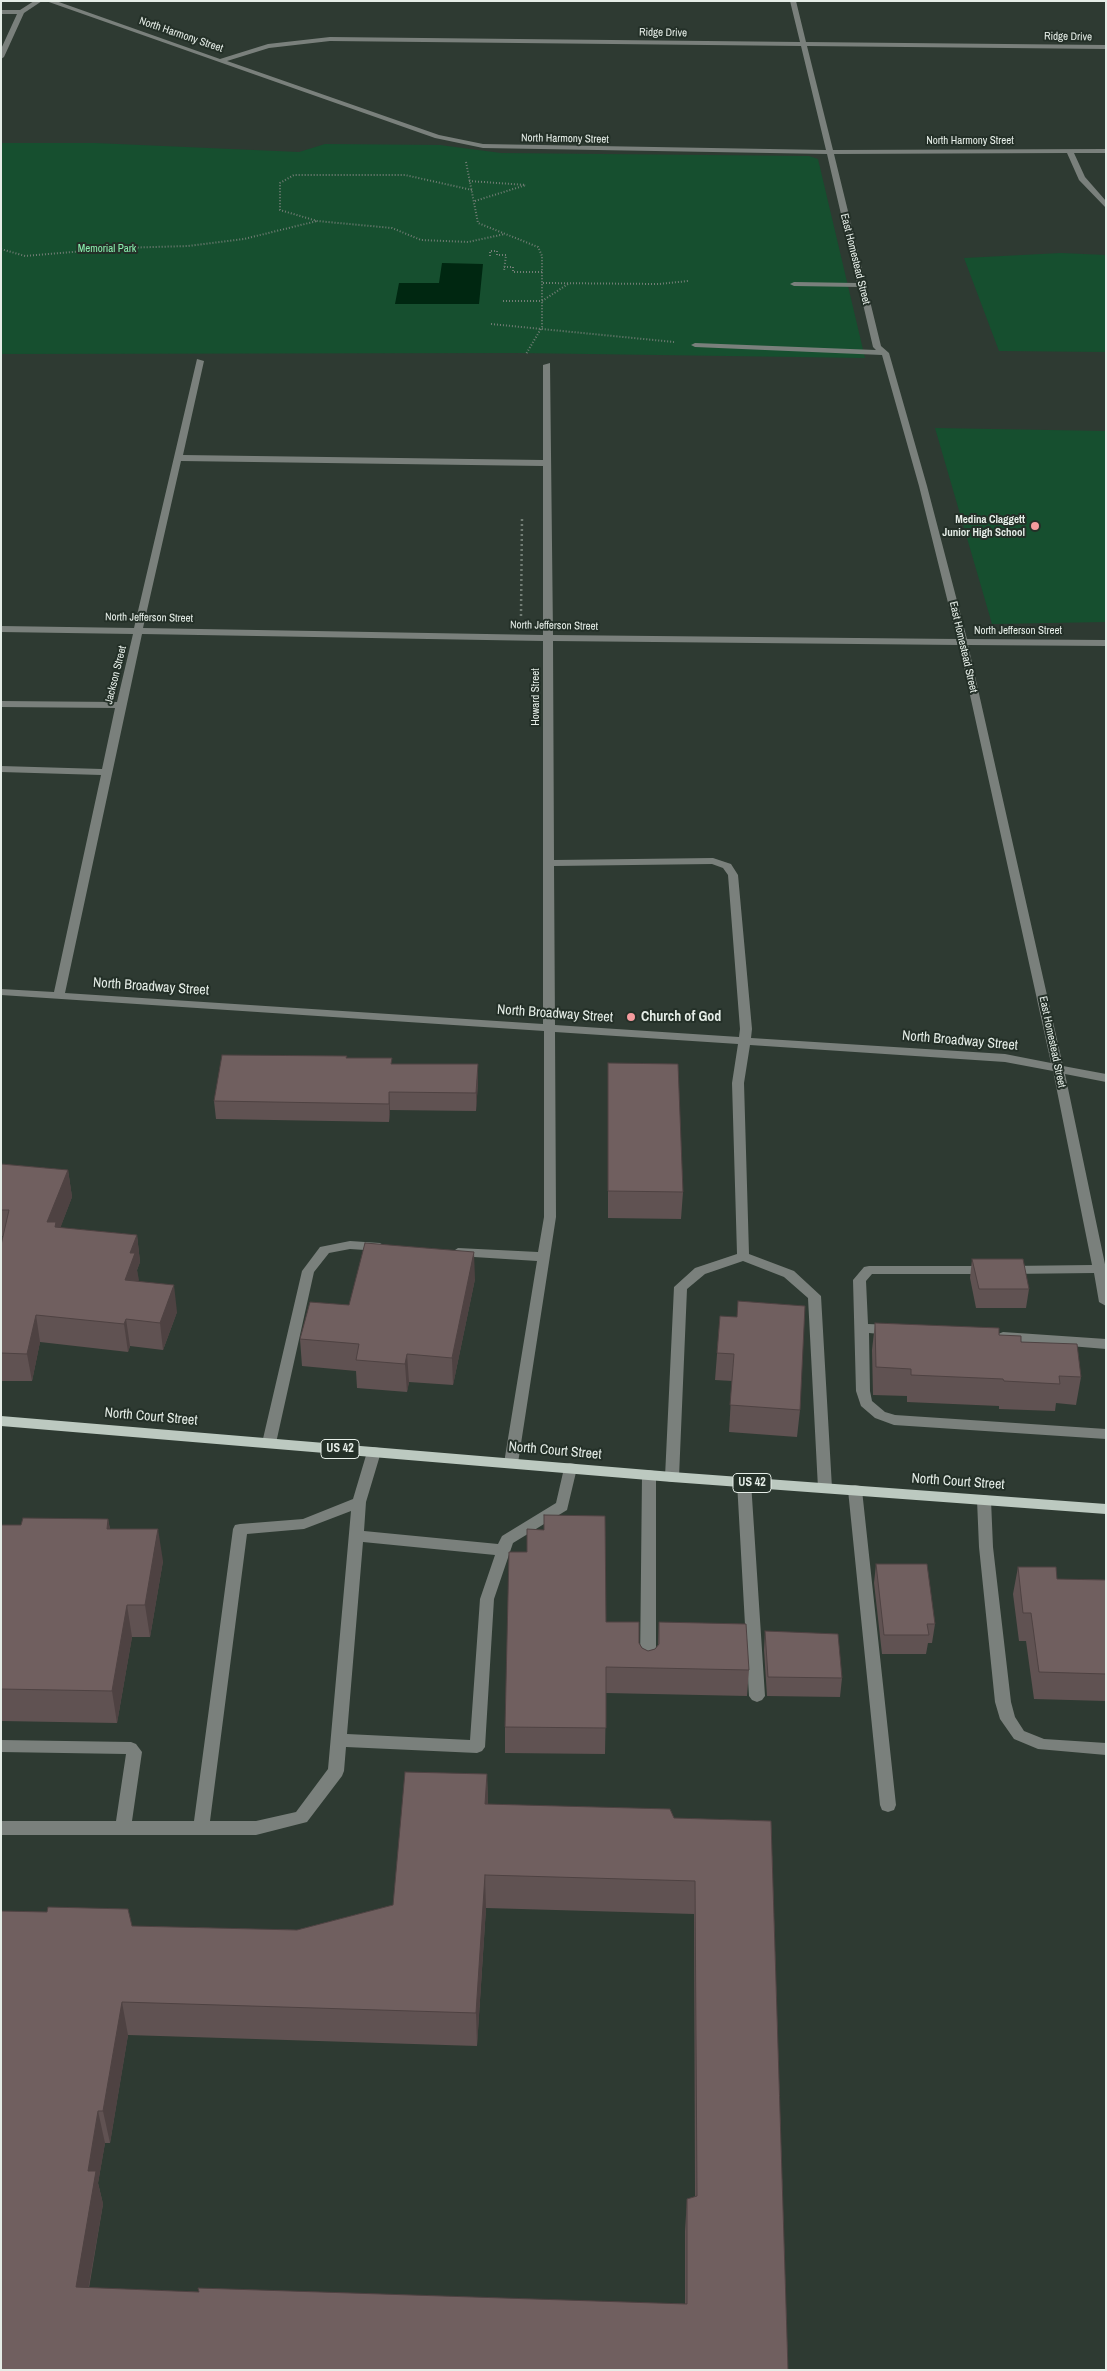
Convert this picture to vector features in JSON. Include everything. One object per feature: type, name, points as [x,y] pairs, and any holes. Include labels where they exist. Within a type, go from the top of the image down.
[{"type":"main road","name":"North Court Street","points":[[1,1421],[672,1477],[1106,1509]]},
{"type":"street","points":[[1,12],[21,12],[38,1]]},
{"type":"street","name":"North Harmony Street","points":[[49,1],[223,60],[437,137],[472,145],[508,148],[829,152],[1106,151]]},
{"type":"street","name":"East Homestead Street","points":[[793,1],[877,347],[885,353],[923,486],[963,643],[1058,1068],[1106,1302]]},
{"type":"street","points":[[1,58],[21,12]]},
{"type":"street","name":"Ridge Drive","points":[[223,60],[282,43],[330,39],[1106,47]]},
{"type":"street","points":[[1070,151],[1082,178],[1106,206]]},
{"type":"street","points":[[794,284],[862,285]]},
{"type":"street","points":[[695,344],[885,353]]},
{"type":"street","name":"Jackson Street","points":[[59,996],[121,705],[140,630],[200,361]]},
{"type":"street","name":"Howard Street","points":[[511,1463],[542,1257],[550,1217],[547,365]]},
{"type":"street","points":[[178,458],[546,463]]},
{"type":"street","points":[[1,640],[3,629]]},
{"type":"street","name":"North Jefferson Street","points":[[3,629],[549,638],[1106,643]]},
{"type":"street","points":[[1,704],[121,705]]},
{"type":"street","points":[[1,769],[107,772]]},
{"type":"street","points":[[548,863],[705,861],[727,866],[733,875],[745,999],[745,1042],[738,1083],[743,1256]]},
{"type":"street","name":"North Broadway Street","points":[[1,992],[1005,1058],[1106,1078]]},
{"type":"street","points":[[269,1443],[308,1271],[325,1250],[350,1245],[398,1248]]},
{"type":"street","points":[[446,1251],[542,1257]]},
{"type":"street","points":[[672,1477],[681,1287],[700,1271],[743,1256],[789,1274],[814,1296],[825,1488]]},
{"type":"street","points":[[1099,1269],[869,1270],[859,1280],[863,1391],[866,1402],[880,1415],[894,1420],[1106,1434]]},
{"type":"street","points":[[862,1328],[901,1330]]},
{"type":"street","points":[[989,1336],[1106,1344]]},
{"type":"street","points":[[1,1828],[256,1828],[301,1817],[336,1771],[359,1502],[374,1452]]},
{"type":"street","points":[[338,1740],[477,1747],[487,1599],[503,1550],[507,1540],[562,1506],[570,1468]]},
{"type":"street","points":[[648,1669],[649,1475]]},
{"type":"street","points":[[744,1482],[757,1696]]},
{"type":"street","points":[[855,1490],[888,1805]]},
{"type":"street","points":[[984,1500],[986,1547],[1003,1702],[1008,1719],[1019,1734],[1043,1745],[1106,1748]]},
{"type":"street","points":[[200,1828],[240,1529],[304,1524],[359,1502]]},
{"type":"street","points":[[356,1536],[503,1550]]},
{"type":"street","points":[[1,1746],[131,1748],[134,1752],[123,1828]]},
{"type":"path","points":[[472,145],[464,155],[478,223],[538,246],[542,256],[542,329],[525,356]]},
{"type":"path","points":[[472,190],[405,175],[294,175],[280,183],[280,210],[317,221],[392,228],[421,240],[468,242],[505,234]]},
{"type":"path","points":[[469,181],[526,186],[474,201]]},
{"type":"path","points":[[1,249],[25,256],[120,248],[188,246],[244,239],[317,221]]},
{"type":"path","points":[[490,256],[490,251],[497,251],[497,256],[506,256],[504,271]]},
{"type":"path","points":[[504,267],[513,267],[513,272],[542,272]]},
{"type":"path","points":[[543,283],[658,284],[688,281]]},
{"type":"path","points":[[502,301],[542,301],[568,283]]},
{"type":"path","points":[[491,324],[695,344]]},
{"type":"path","points":[[521,619],[522,511]]},
{"type":"green space","name":"Memorial Park","points":[[1,143],[95,143],[299,152],[325,144],[440,145],[501,153],[809,156],[818,159],[865,358],[519,353],[1,354]]},
{"type":"green space","points":[[1061,253],[1106,255],[1106,352],[999,351],[964,258]]},
{"type":"green space","points":[[935,428],[1106,431],[1106,622],[992,624]]},
{"type":"shaded area","points":[[442,263],[483,264],[479,304],[395,304],[399,283],[439,283]]},
{"type":"building","points":[[222,1055],[347,1056],[346,1058],[392,1058],[391,1064],[478,1064],[476,1093],[389,1092],[389,1104],[214,1101]]},
{"type":"building","points":[[608,1063],[678,1064],[683,1192],[608,1191]]},
{"type":"building","points":[[1,1164],[68,1170],[47,1222],[56,1222],[55,1227],[137,1235],[130,1253],[135,1253],[125,1280],[174,1285],[160,1323],[126,1319],[124,1324],[36,1315],[27,1354],[1,1353],[1,1245],[9,1210],[1,1210]]},
{"type":"building","points":[[365,1243],[474,1252],[452,1358],[407,1354],[405,1364],[356,1360],[359,1344],[300,1339],[310,1302],[349,1305]]},
{"type":"building","points":[[972,1259],[1023,1259],[1029,1289],[979,1289]]},
{"type":"building","points":[[738,1301],[805,1306],[800,1410],[730,1405],[734,1354],[717,1353],[720,1316],[737,1317]]},
{"type":"building","points":[[875,1323],[999,1328],[999,1335],[1021,1336],[1021,1342],[1077,1344],[1081,1377],[1059,1376],[1060,1384],[1004,1381],[1003,1379],[911,1375],[911,1369],[876,1367]]},
{"type":"building","points":[[544,1515],[605,1516],[606,1622],[639,1622],[639,1643],[642,1648],[648,1651],[655,1649],[659,1644],[659,1622],[746,1624],[749,1670],[606,1667],[606,1728],[505,1727],[509,1552],[527,1552],[527,1529],[544,1530]]},
{"type":"building","points":[[23,1518],[108,1519],[107,1529],[158,1529],[145,1605],[127,1605],[112,1691],[1,1689],[1,1525],[21,1525]]},
{"type":"building","points":[[876,1564],[927,1564],[935,1624],[927,1624],[929,1635],[884,1635]]},
{"type":"building","points":[[1018,1567],[1056,1567],[1057,1579],[1106,1580],[1106,1674],[1039,1672],[1031,1613],[1023,1613]]},
{"type":"building","points":[[765,1631],[838,1634],[842,1678],[768,1677]]},
{"type":"building","points":[[405,1772],[487,1774],[485,1804],[670,1809],[674,1818],[771,1821],[788,2370],[1,2370],[1,1911],[47,1912],[48,1907],[128,1909],[132,1926],[297,1930],[393,1905]],"holes":[[[485,1875],[695,1881],[697,2196],[687,2199],[687,2304],[198,2288],[199,2292],[76,2287],[96,2171],[88,2171],[98,2111],[103,2111],[122,2002],[476,2013]]]},
{"type":"place","name":"Medina Claggett Junior High School","points":[[1035,526]]},
{"type":"place","name":"Church of God","points":[[631,1017]]}]
